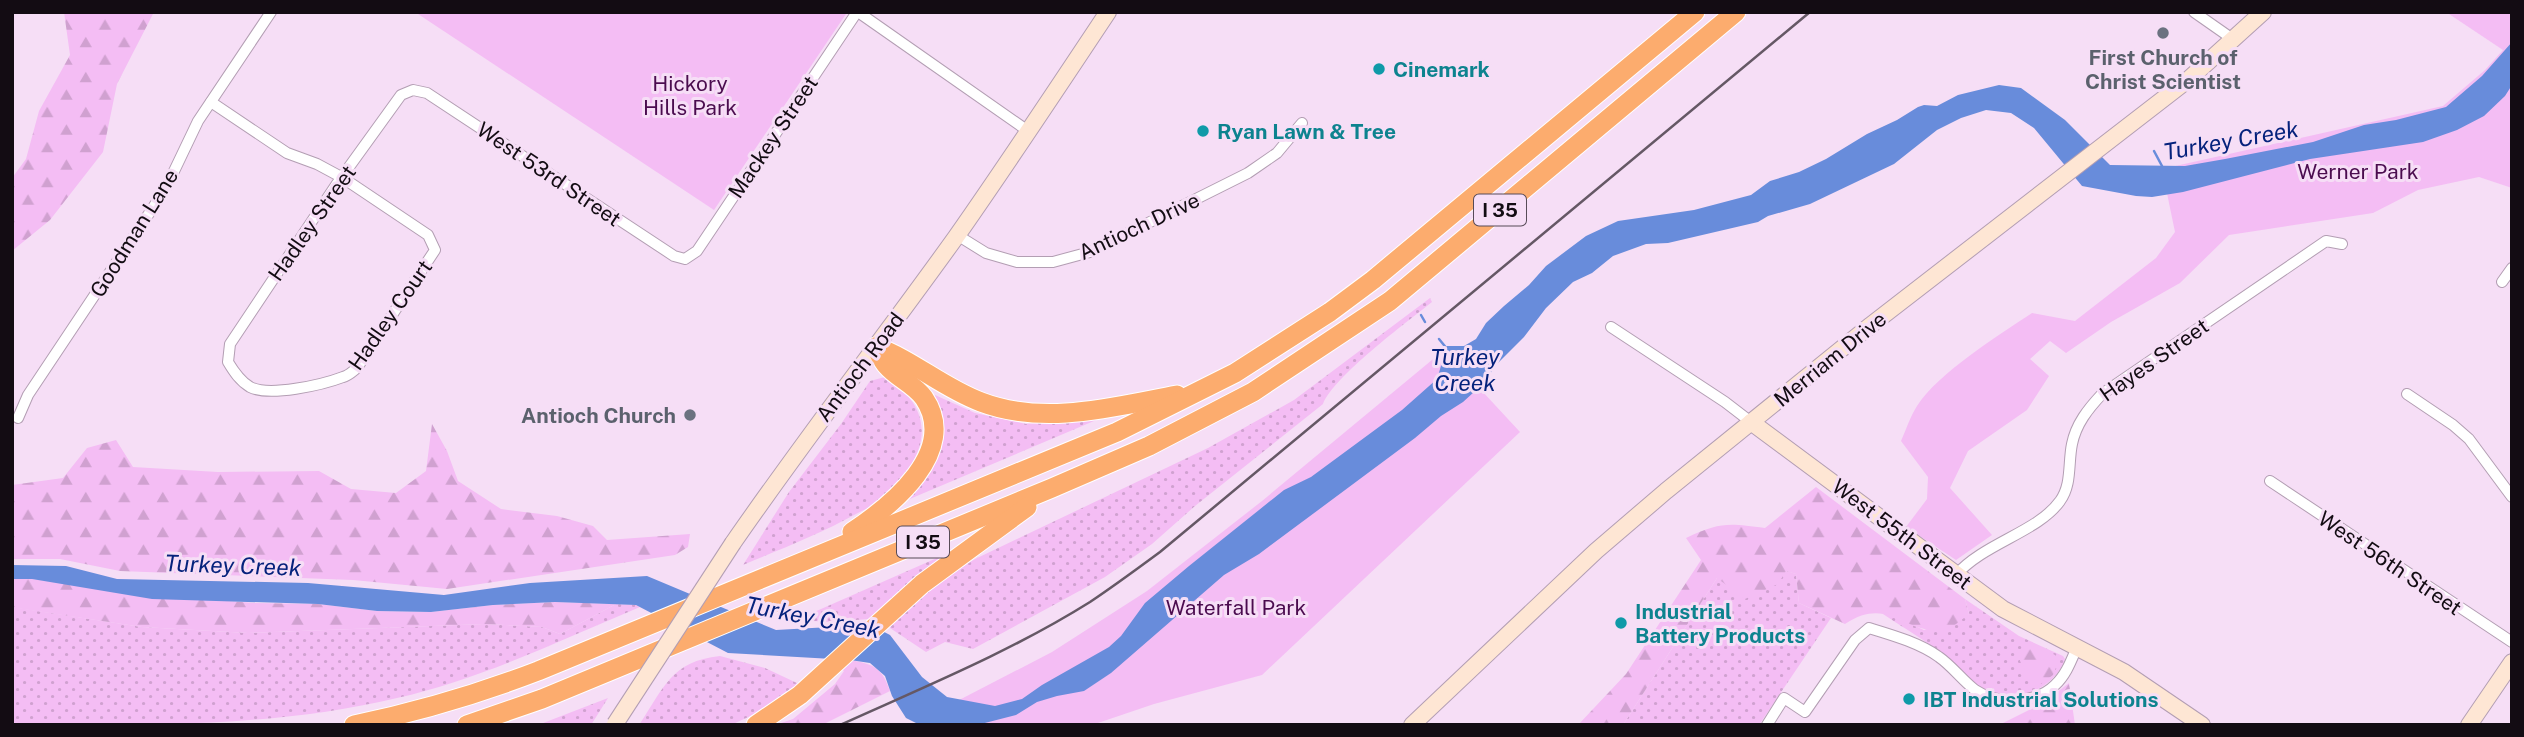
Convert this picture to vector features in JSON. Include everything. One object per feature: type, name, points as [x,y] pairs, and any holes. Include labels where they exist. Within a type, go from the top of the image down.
[{"type":"highway","name":"I 35","points":[[354,725],[401,715],[491,689],[1117,432],[1200,391],[1271,350],[1373,280],[1695,12]]},
{"type":"highway","name":"I 35","points":[[467,725],[564,689],[1052,488],[1198,422],[1262,387],[1345,333],[1432,267],[1736,12]]},
{"type":"highway","points":[[876,347],[896,354],[961,393],[982,402],[1025,412],[1059,414],[1200,391]]},
{"type":"highway","points":[[821,553],[898,497],[919,471],[931,446],[933,418],[929,406],[917,390],[886,366],[876,347]]},
{"type":"highway","points":[[755,725],[800,695],[922,584],[1052,488]]},
{"type":"main road","name":"Antioch Road","points":[[615,724],[733,543],[797,451],[957,235],[1108,12]]},
{"type":"main road","name":"Merriam Drive","points":[[1412,725],[1596,551],[1871,325],[2183,84],[2263,12]]},
{"type":"main road","name":"West 55th Street","points":[[1751,422],[2003,609],[2124,672],[2202,725]]},
{"type":"main road","points":[[2469,725],[2512,662]]},
{"type":"street","name":"Goodman Lane","points":[[18,418],[28,395],[166,188],[191,134],[271,12]]},
{"type":"street","points":[[858,12],[1028,131]]},
{"type":"street","name":"Mackey Street","points":[[685,260],[697,251],[858,12]]},
{"type":"street","points":[[2194,12],[2234,40]]},
{"type":"street","name":"West 53rd Street","points":[[413,90],[427,93],[674,256],[685,260]]},
{"type":"street","name":"Hadley Street","points":[[229,365],[230,344],[401,95],[413,90]]},
{"type":"street","points":[[211,102],[287,153],[317,164],[343,178]]},
{"type":"street","name":"Antioch Drive","points":[[957,235],[986,253],[1017,262],[1053,262],[1090,252],[1248,173],[1277,153],[1302,122]]},
{"type":"street","name":"Hadley Court","points":[[229,365],[239,380],[263,391],[276,391],[345,377],[357,368],[435,250],[428,235],[343,178]]},
{"type":"street","name":"Hayes Street","points":[[1956,575],[1970,561],[2044,517],[2062,499],[2068,483],[2076,429],[2082,417],[2102,394],[2326,241],[2342,244]]},
{"type":"street","points":[[2502,282],[2512,268]]},
{"type":"street","name":"West 55th Street","points":[[1611,327],[1751,422]]},
{"type":"street","points":[[2407,394],[2454,425],[2469,439],[2512,497]]},
{"type":"street","name":"West 56th Street","points":[[2270,481],[2512,642]]},
{"type":"street","points":[[1767,725],[1784,698],[1805,712],[1855,640],[1869,628],[1938,656],[1975,690],[1991,698],[2010,700],[2029,699],[2051,689],[2066,672],[2077,648]]},
{"type":"green space","points":[[64,12],[154,12],[117,84],[103,152],[50,220],[12,251],[12,178],[26,159],[39,111],[70,55]]},
{"type":"green space","name":"Hickory Hills Park","points":[[415,12],[843,12],[846,14],[714,210]]},
{"type":"green space","name":"Werner Park","points":[[2446,12],[2512,12],[2512,188],[2479,177],[2418,190],[2373,213],[2229,235],[2180,283],[2111,322],[2066,353],[2050,341],[2030,359],[2049,376],[2027,410],[1968,451],[1950,488],[1992,535],[1956,560],[1906,527],[1927,499],[1928,477],[1901,441],[1917,406],[1939,381],[1970,355],[2032,313],[2075,321],[2156,258],[2175,232],[2162,169],[2443,106],[2485,70],[2503,50]]},
{"type":"green space","points":[[1430,298],[1432,302],[1355,365],[1330,392],[1323,404],[1195,506],[1152,544],[1105,577],[973,649],[945,642],[926,652],[887,626],[934,586],[975,559],[1208,448],[1294,400]]},
{"type":"green space","name":"Waterfall Park","points":[[1444,350],[1520,432],[1262,675],[1154,704],[1092,725],[911,725],[1052,652],[1147,591],[1262,501]]},
{"type":"green space","points":[[885,377],[903,391],[921,420],[922,436],[910,468],[874,505],[814,535],[743,565],[789,492],[870,381]]},
{"type":"green space","points":[[935,395],[975,413],[1026,424],[1091,416],[1101,418],[905,501],[926,474],[932,398]]},
{"type":"green space","points":[[432,424],[447,451],[458,481],[501,509],[557,516],[593,526],[607,540],[690,534],[688,547],[675,555],[447,589],[353,580],[120,571],[60,559],[12,559],[12,485],[63,478],[87,448],[116,440],[133,467],[218,472],[319,471],[351,489],[396,493],[426,471]]},
{"type":"green space","points":[[1816,487],[1965,599],[1969,614],[1946,629],[1919,628],[1874,613],[1845,624],[1799,603],[1796,574],[1786,571],[1778,584],[1745,599],[1717,578],[1623,725],[1578,725],[1626,674],[1701,560],[1686,538],[1724,525],[1765,528]]},
{"type":"green space","points":[[946,554],[947,558],[900,590],[869,619],[830,622],[796,620]]},
{"type":"green space","points":[[1787,571],[1796,574],[1799,603],[1831,618],[1759,725],[1623,725],[1717,578]]},
{"type":"green space","points":[[12,579],[214,600],[318,604],[377,611],[431,612],[555,602],[616,604],[560,634],[542,627],[485,624],[248,633],[142,627],[16,608],[12,607]]},
{"type":"green space","points":[[1965,599],[2019,636],[2063,656],[2065,659],[2053,678],[2034,691],[2023,694],[2011,696],[1988,692],[1947,657],[1883,614],[1889,614],[1924,630],[1969,614]]},
{"type":"green space","points":[[616,604],[640,607],[520,658],[459,680],[350,708],[206,723],[12,725],[12,607],[142,627],[248,633],[485,624],[542,627],[560,634]]},
{"type":"green space","points":[[2031,642],[2059,660],[2053,675],[2035,688],[2020,661],[2020,650]]},
{"type":"green space","points":[[720,656],[765,668],[799,684],[770,707],[731,725],[639,725],[670,678],[679,670],[703,659]]},
{"type":"green space","points":[[850,660],[876,668],[884,677],[890,691],[822,725],[775,725],[793,719],[835,684],[844,671],[840,668]]},
{"type":"green space","points":[[2069,683],[2075,725],[1999,725],[2043,703]]},
{"type":"green space","points":[[608,698],[591,725],[538,725]]},
{"type":"water","name":"Turkey Creek","points":[[2512,42],[2512,85],[2505,96],[2484,116],[2457,130],[2423,142],[2310,159],[2183,192],[2152,197],[2136,196],[2082,186],[2034,128],[2011,113],[1986,110],[1937,130],[1894,164],[1810,204],[1768,216],[1758,222],[1668,243],[1646,244],[1613,256],[1592,273],[1573,282],[1546,308],[1524,337],[1496,365],[1484,383],[1463,402],[1259,554],[1224,575],[1111,673],[1084,691],[1037,702],[1016,715],[977,725],[920,725],[906,718],[892,696],[885,676],[870,663],[728,653],[636,605],[555,602],[431,612],[377,611],[318,604],[152,599],[32,579],[12,579],[12,565],[66,566],[117,579],[308,583],[444,595],[530,583],[647,576],[776,630],[848,626],[865,622],[890,635],[922,677],[947,697],[995,706],[1022,699],[1109,647],[1121,636],[1145,603],[1189,566],[1284,490],[1311,477],[1402,410],[1437,379],[1447,346],[1464,346],[1476,339],[1486,323],[1546,266],[1586,236],[1618,221],[1694,210],[1751,195],[1770,181],[1799,172],[1826,159],[1918,107],[1937,106],[1958,95],[1999,85],[2021,88],[2065,120],[2110,165],[2185,166],[2313,142],[2364,125],[2446,107],[2482,76]]},
{"type":"waterway","name":"Turkey Creek","points":[[2154,151],[2162,166]]},
{"type":"waterway","points":[[1421,315],[1425,322]]},
{"type":"waterway","name":"Turkey Creek","points":[[1439,339],[1448,350]]},
{"type":"railway","points":[[840,725],[1030,637],[1090,602],[1143,565],[1810,12]]},
{"type":"place","name":"First Church of Christ Scientist","points":[[2163,33]]},
{"type":"place","name":"Cinemark","points":[[1379,69]]},
{"type":"place","name":"Ryan Lawn & Tree","points":[[1203,131]]},
{"type":"place","name":"Antioch Church","points":[[690,415]]},
{"type":"place","name":"Industrial Battery Products","points":[[1621,623]]},
{"type":"place","name":"IBT Industrial Solutions","points":[[1909,699]]}]
